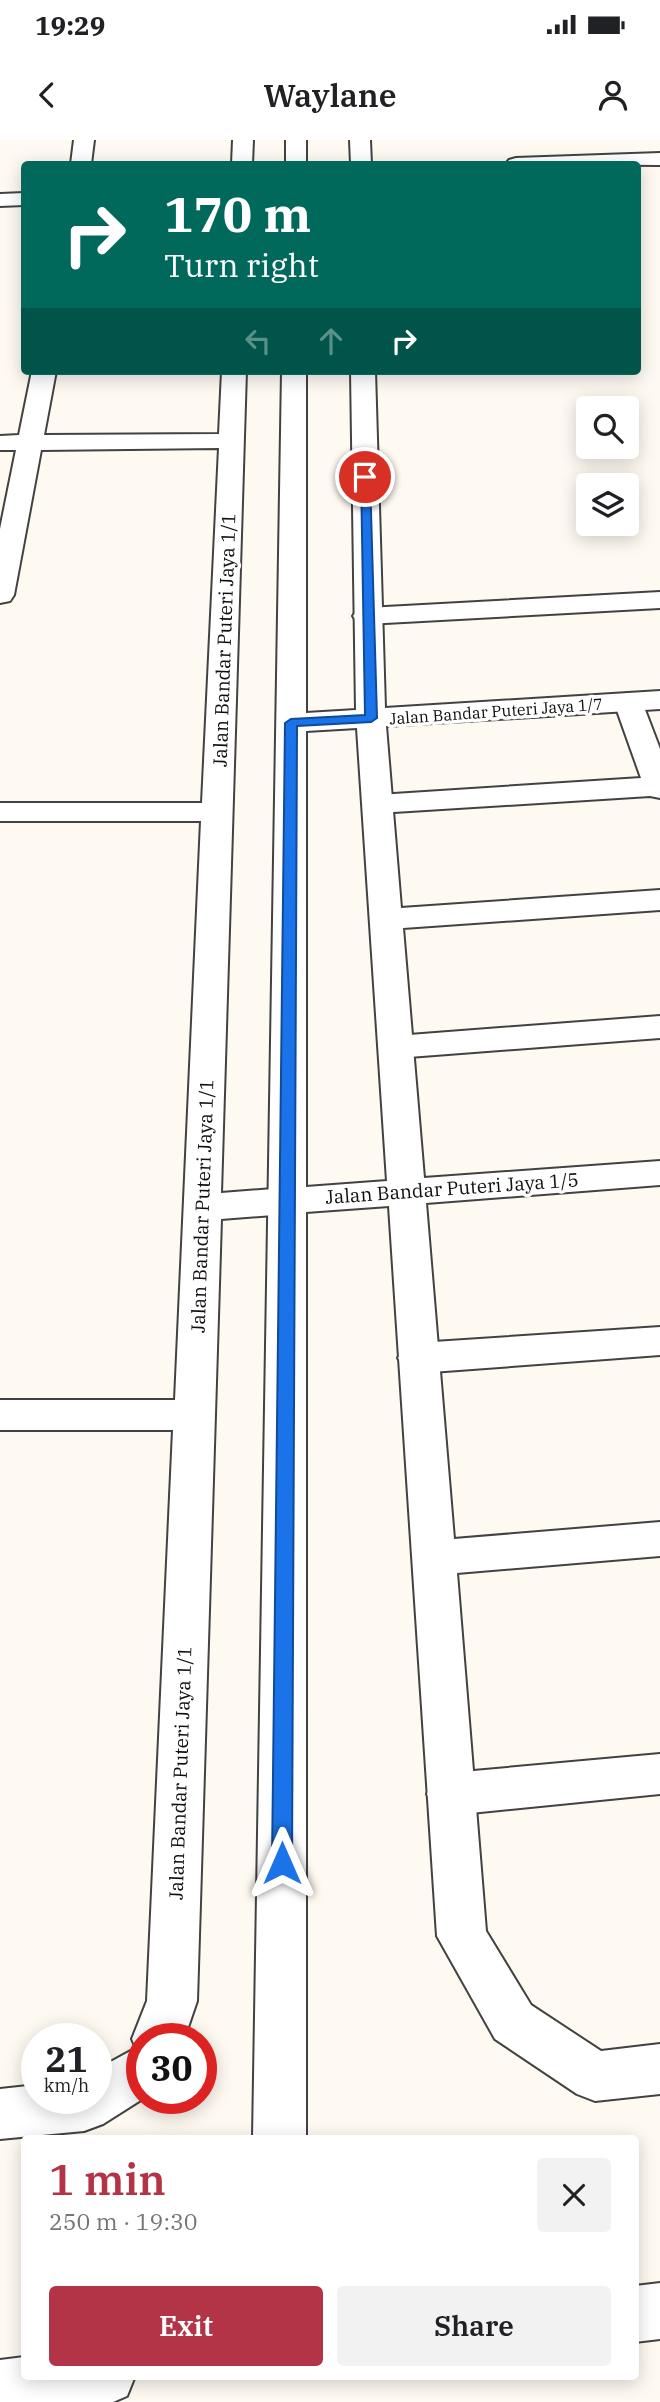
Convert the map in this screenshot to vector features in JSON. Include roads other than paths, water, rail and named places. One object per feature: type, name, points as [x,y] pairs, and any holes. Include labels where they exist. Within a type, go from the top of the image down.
[{"type":"street","points":[[81,161],[84,140]]},
{"type":"street","points":[[242,161],[243,140]]},
{"type":"street","points":[[296,140],[296,161]]},
{"type":"street","points":[[360,140],[361,161]]},
{"type":"street","points":[[602,161],[660,159]]},
{"type":"street","points":[[0,200],[21,200]]},
{"type":"street","points":[[0,595],[43,375]]},
{"type":"street","name":"Jalan Bandar Puteri Jaya 1/1","points":[[164,2023],[172,2001],[234,375]]},
{"type":"street","points":[[279,2135],[294,375]]},
{"type":"street","points":[[363,375],[371,718],[462,1936],[513,2022],[594,2076],[660,2069]]},
{"type":"street","points":[[0,443],[231,441]]},
{"type":"street","points":[[367,617],[660,600]]},
{"type":"street","name":"Jalan Bandar Puteri Jaya 1/7","points":[[291,723],[660,700]]},
{"type":"street","points":[[378,804],[660,787],[628,702]]},
{"type":"street","points":[[0,812],[217,812]]},
{"type":"street","points":[[386,919],[660,900]]},
{"type":"street","points":[[396,1047],[660,1027]]},
{"type":"street","name":"Jalan Bandar Puteri Jaya 1/5","points":[[202,1207],[660,1173]]},
{"type":"street","points":[[418,1358],[660,1341]]},
{"type":"street","points":[[0,1415],[194,1415]]},
{"type":"street","points":[[433,1558],[660,1539]]},
{"type":"street","points":[[451,1794],[660,1774]]},
{"type":"street","points":[[0,2114],[84,2106],[126,2081]]},
{"type":"street","points":[[639,2314],[660,2311]]},
{"type":"street","points":[[0,2389],[74,2380]]}]
